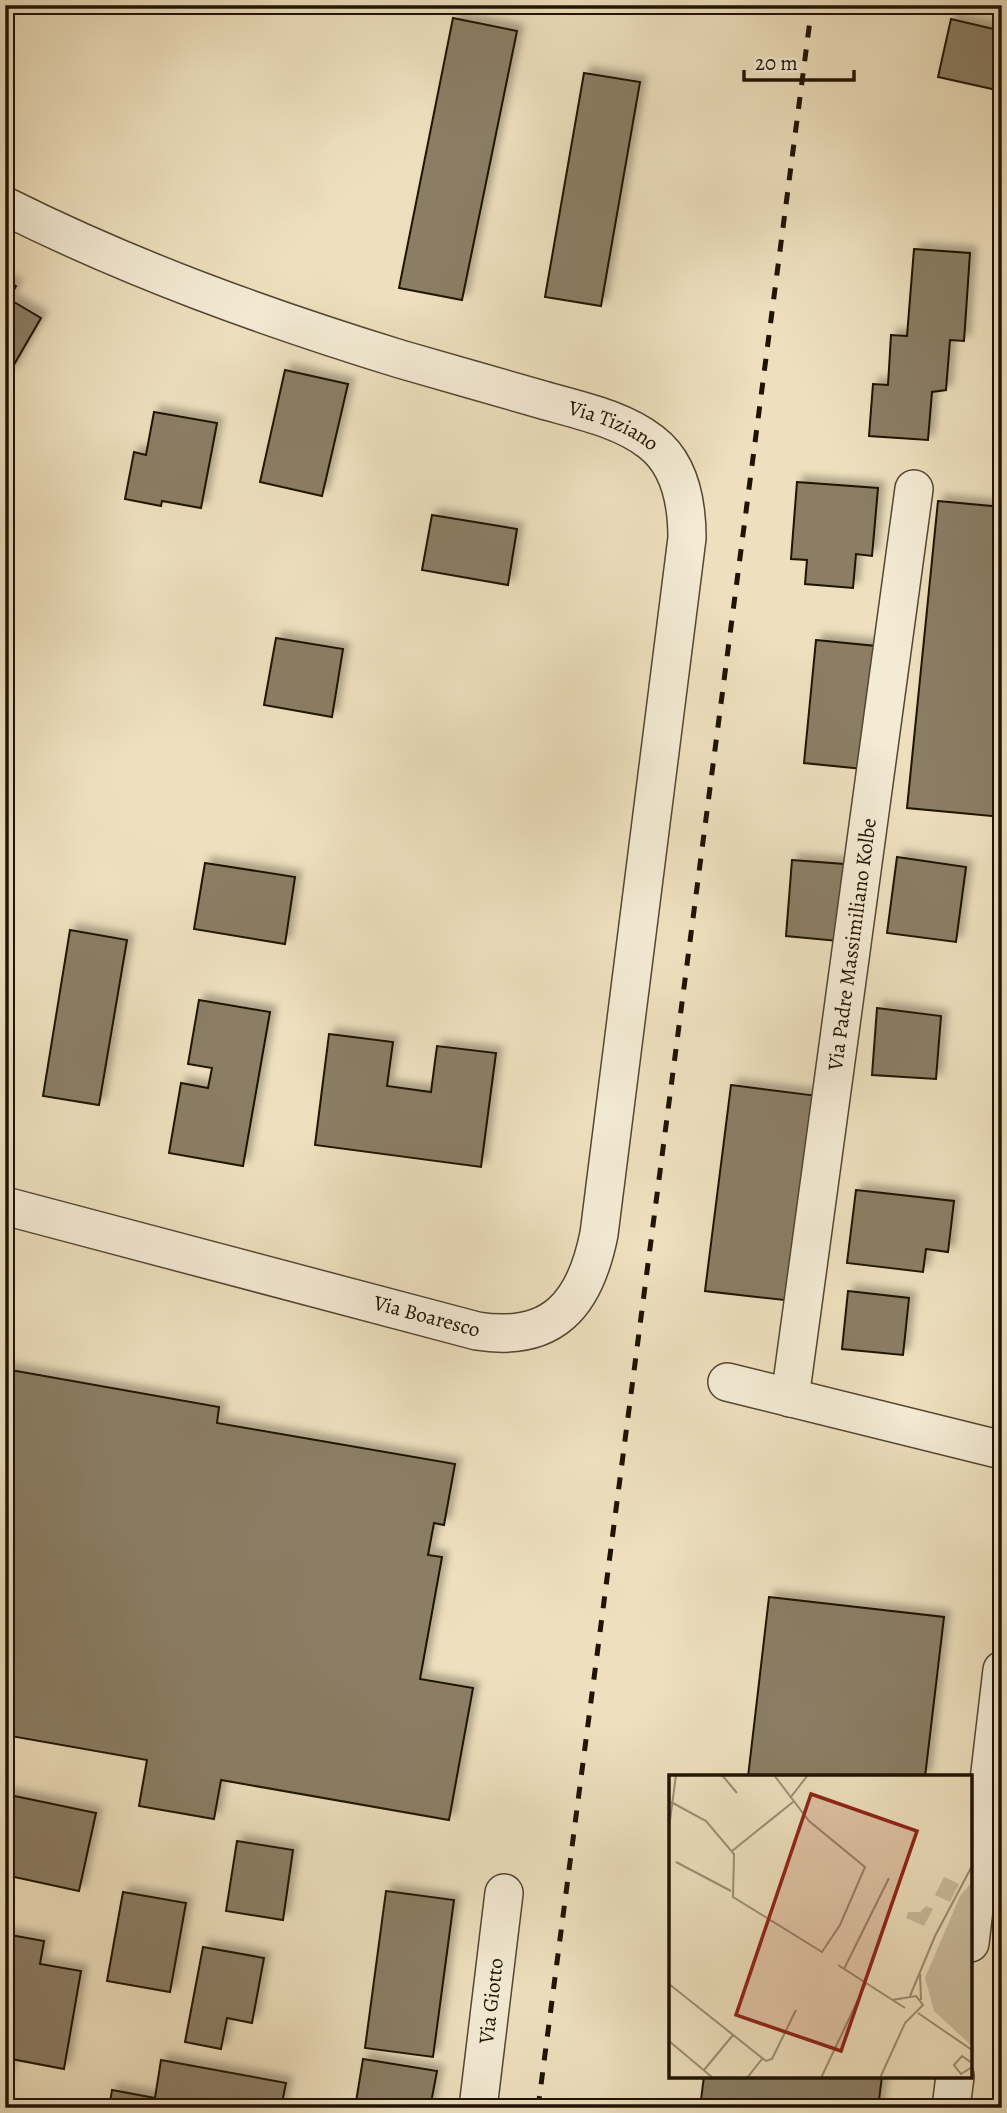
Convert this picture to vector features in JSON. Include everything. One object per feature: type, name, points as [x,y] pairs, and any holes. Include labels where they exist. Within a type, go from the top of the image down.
[{"type":"street","name":"Via Tiziano","points":[[5,206],[114,259],[211,297],[374,350],[600,418],[644,437],[662,453],[680,484],[687,538],[626,1032]]},
{"type":"street","name":"Via Padre Massimiliano Kolbe","points":[[790,1398],[914,489]]},
{"type":"street","name":"Via Boaresco","points":[[5,1206],[470,1329],[514,1334],[536,1330],[555,1321],[571,1305],[594,1257],[626,1032]]},
{"type":"street","points":[[727,1382],[1002,1450]]},
{"type":"street","points":[[972,1926],[1002,1670]]},
{"type":"street","name":"Via Giotto","points":[[478,2108],[504,1893]]},
{"type":"street","points":[[951,2108],[955,2078]]},
{"type":"building","points":[[453,18],[517,31],[462,300],[399,288]]},
{"type":"building","points":[[951,19],[1002,31],[1001,91],[938,77]]},
{"type":"building","points":[[584,73],[640,82],[601,306],[545,297]]},
{"type":"building","points":[[914,249],[970,253],[964,341],[950,340],[946,390],[932,392],[928,440],[869,436],[873,384],[888,385],[891,335],[907,336]]},
{"type":"building","points":[[5,279],[16,286],[9,299],[41,318],[8,375],[5,373]]},
{"type":"building","points":[[285,370],[348,384],[322,496],[260,482]]},
{"type":"building","points":[[154,412],[217,423],[201,508],[162,501],[161,506],[125,499],[134,452],[146,455]]},
{"type":"building","points":[[797,482],[878,488],[872,556],[856,554],[853,588],[805,584],[807,560],[791,559]]},
{"type":"building","points":[[938,501],[1002,507],[1002,640],[994,717],[1002,718],[1002,817],[907,808]]},
{"type":"building","points":[[432,515],[517,529],[508,585],[422,570]]},
{"type":"building","points":[[276,638],[343,649],[332,717],[264,705]]},
{"type":"building","points":[[816,640],[876,646],[863,769],[804,763]]},
{"type":"building","points":[[897,857],[966,867],[956,942],[887,933]]},
{"type":"building","points":[[792,860],[844,864],[838,941],[786,936]]},
{"type":"building","points":[[205,863],[295,877],[285,944],[194,929]]},
{"type":"building","points":[[70,930],[127,940],[99,1105],[43,1096]]},
{"type":"building","points":[[199,1000],[270,1012],[243,1166],[169,1153],[181,1083],[208,1088],[212,1068],[188,1064]]},
{"type":"building","points":[[877,1008],[941,1016],[936,1079],[872,1075]]},
{"type":"building","points":[[329,1034],[393,1042],[387,1086],[431,1092],[437,1046],[496,1053],[481,1167],[315,1145]]},
{"type":"building","points":[[731,1085],[818,1096],[793,1301],[705,1291]]},
{"type":"building","points":[[856,1190],[954,1201],[948,1252],[926,1249],[923,1272],[847,1263]]},
{"type":"building","points":[[848,1291],[909,1298],[903,1355],[842,1349]]},
{"type":"building","points":[[5,1369],[219,1407],[217,1423],[455,1464],[444,1525],[434,1523],[428,1555],[442,1557],[420,1679],[473,1688],[449,1820],[221,1780],[214,1819],[139,1806],[147,1760],[5,1735]]},
{"type":"building","points":[[769,1597],[944,1617],[925,1775],[748,1775]]},
{"type":"building","points":[[5,1794],[96,1813],[79,1891],[5,1875]]},
{"type":"building","points":[[237,1841],[293,1850],[283,1920],[226,1911]]},
{"type":"building","points":[[386,1891],[454,1900],[433,2057],[365,2048]]},
{"type":"building","points":[[123,1892],[186,1903],[170,1992],[107,1981]]},
{"type":"building","points":[[5,1934],[44,1941],[40,1964],[81,1971],[64,2069],[11,2059],[6,2083]]},
{"type":"building","points":[[203,1947],[264,1958],[252,2023],[227,2018],[221,2049],[185,2042]]},
{"type":"building","points":[[363,2059],[437,2071],[430,2108],[355,2108]]},
{"type":"building","points":[[161,2060],[286,2083],[281,2108],[109,2108],[112,2090],[155,2098]]},
{"type":"building","points":[[704,2078],[882,2078],[878,2108],[700,2108]]},
{"type":"railway","points":[[538,2108],[812,5]]}]
